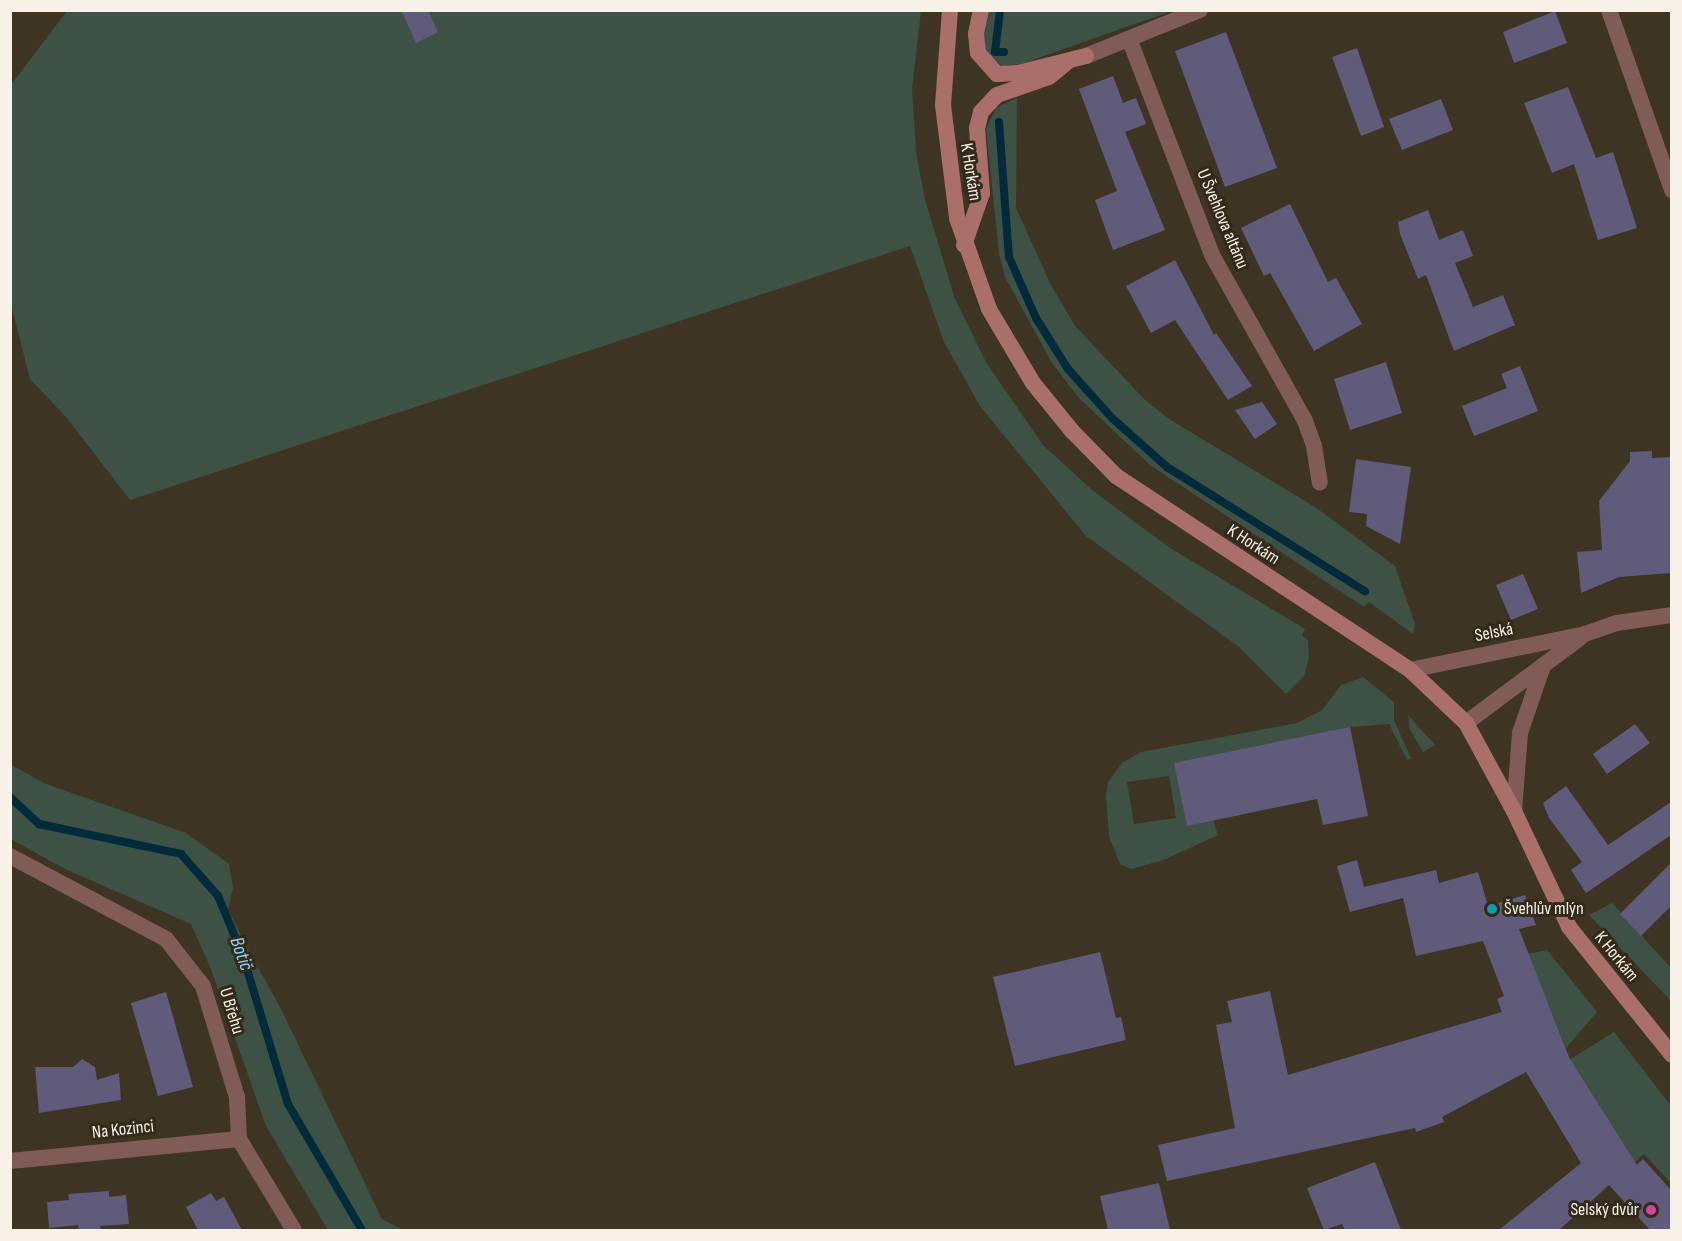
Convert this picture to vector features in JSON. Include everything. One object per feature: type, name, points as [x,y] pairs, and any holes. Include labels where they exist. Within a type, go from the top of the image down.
[{"type":"main road","name":"K Horkám","points":[[950,10],[943,105],[950,181],[964,245],[989,309],[1010,349],[1072,431],[1116,476],[1410,670],[1466,723],[1514,811],[1569,927],[1671,1055]]},
{"type":"main road","points":[[981,10],[976,43],[990,69],[1006,75],[1066,63],[1086,56]]},
{"type":"main road","points":[[964,245],[982,193],[977,128],[981,112],[997,95],[1049,77],[1066,63]]},
{"type":"street","points":[[1086,56],[1130,41],[1200,10]]},
{"type":"street","points":[[1609,10],[1671,190]]},
{"type":"street","name":"U Švehlova altánu","points":[[1130,41],[1212,255],[1305,421],[1314,446],[1320,483]]},
{"type":"street","name":"Selská","points":[[1410,670],[1585,634],[1617,623],[1671,615]]},
{"type":"street","name":"Selská","points":[[1466,723],[1585,634]]},
{"type":"street","points":[[1514,811],[1520,733],[1543,666]]},
{"type":"street","name":"U Břehu","points":[[10,856],[166,939],[203,986],[237,1097],[239,1139],[294,1230]]},
{"type":"street","name":"Na Kozinci","points":[[10,1161],[239,1139]]},
{"type":"green space","points":[[67,11],[921,11],[912,89],[916,152],[925,200],[955,299],[987,364],[1043,445],[1092,490],[1170,548],[1305,629],[1302,636],[1308,640],[1309,658],[1304,676],[1286,694],[1239,647],[1086,536],[980,406],[944,342],[910,246],[130,500],[66,417],[30,379],[11,304],[10,86]]},
{"type":"green space","points":[[989,11],[1172,11],[1021,64],[1002,66],[987,53],[983,40]]},
{"type":"green space","points":[[1017,98],[1016,208],[1051,285],[1075,326],[1144,399],[1169,419],[1315,507],[1395,566],[1415,624],[1413,634],[1369,602],[1364,607],[1150,465],[1079,398],[1052,363],[1005,277],[999,253],[986,129],[996,108]]},
{"type":"green space","points":[[1363,677],[1394,702],[1394,720],[1411,758],[1407,760],[1389,724],[1350,727],[1213,820],[1218,835],[1166,859],[1132,869],[1120,864],[1109,836],[1106,797],[1108,782],[1122,763],[1141,752],[1297,723],[1322,710],[1341,685]],"holes":[[[1169,776],[1176,818],[1134,824],[1127,782]]]},
{"type":"green space","points":[[1408,715],[1435,745],[1423,752],[1410,730]]},
{"type":"green space","points":[[10,764],[46,784],[186,833],[229,864],[233,888],[228,909],[281,1009],[382,1219],[403,1230],[328,1230],[266,1126],[210,967],[191,924],[65,869],[11,839]]},
{"type":"green space","points":[[1612,903],[1671,968],[1671,1001],[1589,915]]},
{"type":"green space","points":[[1547,950],[1597,1012],[1566,1048],[1528,954]]},
{"type":"green space","points":[[1614,1032],[1671,1106],[1670,1182],[1644,1154],[1635,1162],[1575,1066],[1536,1089],[1532,1083]]},
{"type":"building","points":[[401,10],[428,10],[438,32],[416,43]]},
{"type":"building","points":[[1555,11],[1567,43],[1514,63],[1503,32]]},
{"type":"building","points":[[1226,32],[1277,168],[1225,187],[1175,51]]},
{"type":"building","points":[[1357,48],[1384,127],[1361,136],[1332,57]]},
{"type":"building","points":[[1113,76],[1123,103],[1136,98],[1146,124],[1125,132],[1165,230],[1113,250],[1095,200],[1117,191],[1079,89]]},
{"type":"building","points":[[1568,87],[1596,158],[1613,152],[1637,228],[1598,240],[1574,164],[1552,173],[1524,103]]},
{"type":"building","points":[[1441,99],[1453,130],[1402,150],[1389,119]]},
{"type":"building","points":[[1290,204],[1328,282],[1336,278],[1362,324],[1314,351],[1270,273],[1264,276],[1241,228]]},
{"type":"building","points":[[1428,210],[1439,240],[1463,230],[1473,256],[1455,263],[1473,307],[1503,295],[1515,325],[1454,351],[1426,275],[1418,279],[1400,234],[1398,222]]},
{"type":"building","points":[[1175,260],[1214,335],[1216,333],[1252,386],[1228,400],[1175,320],[1151,333],[1126,286]]},
{"type":"building","points":[[1386,362],[1402,413],[1350,430],[1334,379]]},
{"type":"building","points":[[1520,366],[1538,411],[1474,436],[1462,406],[1507,388],[1501,374]]},
{"type":"building","points":[[1262,402],[1277,424],[1255,439],[1235,410]]},
{"type":"building","points":[[1652,451],[1652,458],[1671,457],[1671,573],[1619,577],[1581,593],[1577,552],[1602,550],[1599,501],[1630,461],[1630,452]]},
{"type":"building","points":[[1356,459],[1411,467],[1400,544],[1366,526],[1367,514],[1349,512]]},
{"type":"building","points":[[1523,574],[1538,609],[1511,620],[1496,585]]},
{"type":"building","points":[[1635,724],[1650,743],[1607,774],[1593,754]]},
{"type":"building","points":[[1350,727],[1368,816],[1323,825],[1317,799],[1187,826],[1174,763]]},
{"type":"building","points":[[1566,786],[1608,845],[1671,802],[1671,835],[1586,893],[1571,870],[1582,862],[1549,818],[1543,803]]},
{"type":"building","points":[[1357,860],[1364,887],[1436,870],[1439,883],[1478,872],[1488,906],[1525,895],[1536,925],[1519,929],[1569,1057],[1637,1165],[1643,1159],[1671,1190],[1671,1230],[1650,1230],[1609,1185],[1559,1230],[1499,1230],[1581,1163],[1526,1072],[1442,1117],[1444,1122],[1416,1132],[1415,1128],[1167,1181],[1158,1145],[1235,1128],[1216,1025],[1232,1022],[1227,1001],[1270,991],[1288,1075],[1502,1012],[1497,999],[1504,996],[1483,941],[1416,956],[1403,898],[1350,912],[1337,866]]},
{"type":"building","points":[[1671,863],[1671,906],[1641,936],[1620,914]]},
{"type":"building","points":[[1100,952],[1116,1018],[1121,1017],[1126,1040],[1015,1066],[993,977]]},
{"type":"building","points":[[166,992],[193,1087],[158,1096],[131,1003]]},
{"type":"building","points":[[82,1059],[95,1067],[97,1080],[119,1073],[121,1100],[39,1113],[35,1067],[73,1067]]},
{"type":"building","points":[[1375,1162],[1401,1230],[1345,1230],[1342,1224],[1324,1230],[1307,1188]]},
{"type":"building","points":[[1159,1183],[1170,1230],[1108,1230],[1100,1196]]},
{"type":"building","points":[[109,1191],[109,1197],[126,1195],[129,1224],[100,1226],[101,1230],[79,1230],[78,1225],[49,1228],[47,1202],[69,1200],[68,1194]]},
{"type":"building","points":[[211,1193],[216,1201],[224,1197],[242,1230],[198,1230],[186,1207]]},
{"type":"waterway","points":[[1000,10],[995,52],[1004,52]]},
{"type":"waterway","points":[[999,122],[1009,257],[1036,318],[1068,369],[1112,418],[1167,467],[1365,591]]},
{"type":"waterway","name":"Botič","points":[[10,797],[39,824],[181,854],[218,896],[243,956],[288,1104],[362,1230]]},
{"type":"place","name":"Švehlův mlýn","points":[[1492,909]]},
{"type":"place","name":"Selský dvůr","points":[[1651,1210]]}]
